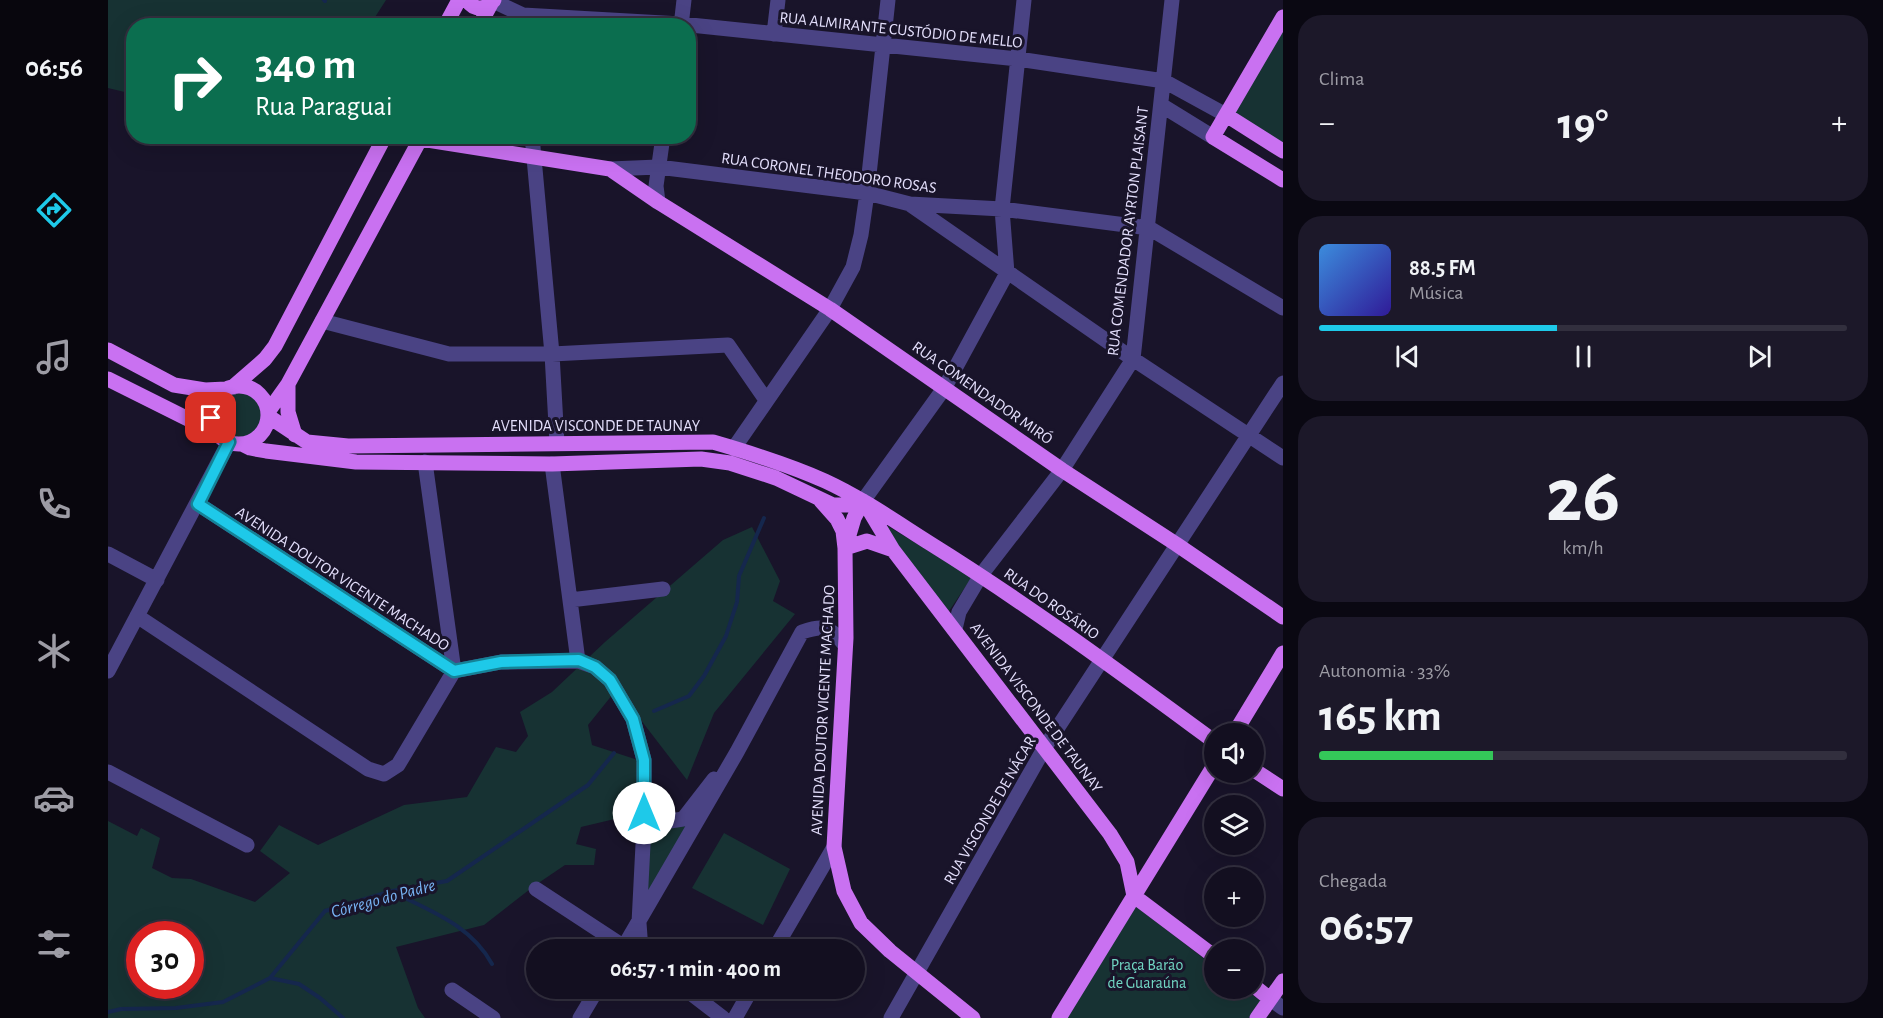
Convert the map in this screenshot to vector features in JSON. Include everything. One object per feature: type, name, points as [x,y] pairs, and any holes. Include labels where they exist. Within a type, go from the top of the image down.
[{"type":"main road","points":[[449,18],[459,0]]},
{"type":"main road","points":[[467,0],[474,7],[479,8],[485,7],[494,0]]},
{"type":"main road","points":[[484,18],[494,0]]},
{"type":"main road","points":[[1283,17],[1213,137],[1283,180]]},
{"type":"main road","points":[[1226,115],[1283,151]]},
{"type":"main road","points":[[381,144],[274,346],[265,359],[215,399],[210,412],[212,424],[230,440],[249,442],[260,435],[267,423],[268,414],[288,384],[418,144]]},
{"type":"main road","name":"RUA CORONEL THEODORO ROSAS","points":[[457,144],[610,169]]},
{"type":"main road","name":"RUA COMENDADOR MIRÓ","points":[[610,169],[658,202],[830,309],[1062,470],[1283,617]]},
{"type":"main road","name":"AVENIDA VISCONDE DE TAUNAY","points":[[108,350],[174,385],[205,390],[248,387],[255,390],[265,401],[268,414],[307,442],[348,446],[713,442],[763,457],[825,481],[863,501],[893,550],[1110,834],[1127,862],[1134,896]]},
{"type":"main road","points":[[108,378],[230,440],[250,448],[308,458],[356,462],[552,464],[711,461],[730,463],[776,478],[818,499],[841,506],[863,501]]},
{"type":"main road","points":[[288,384],[288,412],[295,435]]},
{"type":"main road","name":"AVENIDA DOUTOR VICENTE MACHADO","points":[[818,499],[837,519],[843,531],[845,548],[845,645],[834,847],[844,891],[861,923],[890,951],[973,1018]]},
{"type":"main road","points":[[845,548],[863,501]]},
{"type":"main road","name":"RUA DO ROSÁRIO","points":[[863,501],[981,575],[1204,734]]},
{"type":"main road","points":[[845,548],[867,541],[893,550]]},
{"type":"main road","points":[[1241,723],[1283,653]]},
{"type":"main road","points":[[1264,777],[1283,789]]},
{"type":"main road","points":[[1059,1018],[1204,782]]},
{"type":"main road","points":[[1134,896],[1204,949]]},
{"type":"main road","points":[[1257,1018],[1277,1003],[1283,981]]},
{"type":"main road","points":[[1264,993],[1277,1003]]},
{"type":"street","name":"RUA ALMIRANTE CUSTÓDIO DE MELLO","points":[[494,0],[520,18]]},
{"type":"street","points":[[682,18],[684,0]]},
{"type":"street","points":[[774,34],[778,0]]},
{"type":"street","points":[[734,448],[830,309],[853,267],[861,235],[867,193],[888,0]]},
{"type":"street","points":[[863,501],[945,387],[1007,273],[1002,209],[1024,0]]},
{"type":"street","name":"RUA COMENDADOR AYRTON PLAISANT","points":[[955,629],[959,612],[981,575],[1062,470],[1133,359],[1172,0]]},
{"type":"street","name":"RUA ALMIRANTE CUSTÓDIO DE MELLO","points":[[696,26],[1018,59],[1164,81]]},
{"type":"street","points":[[1164,81],[1226,115]]},
{"type":"street","points":[[1161,105],[1213,137]]},
{"type":"street","points":[[533,144],[552,354],[557,443]]},
{"type":"street","points":[[658,202],[656,186],[662,144]]},
{"type":"street","name":"RUA CORONEL THEODORO ROSAS","points":[[610,169],[658,167],[867,193],[910,204],[1002,209],[1149,228],[1283,308]]},
{"type":"street","points":[[910,204],[1133,359],[1283,458]]},
{"type":"street","points":[[322,321],[449,354],[552,354],[728,345],[766,400]]},
{"type":"street","name":"RUA VISCONDE DE NÁCAR","points":[[891,1018],[1045,747],[1283,383]]},
{"type":"street","points":[[108,671],[230,440]]},
{"type":"street","points":[[137,616],[368,769],[384,774],[398,765],[454,671],[425,462]]},
{"type":"street","points":[[552,464],[579,660],[595,667],[610,680],[633,719],[644,760],[640,939]]},
{"type":"street","name":"AVENIDA DOUTOR VICENTE MACHADO","points":[[198,504],[454,671],[501,662],[579,660]]},
{"type":"street","points":[[108,554],[157,580]]},
{"type":"street","points":[[570,600],[663,589]]},
{"type":"street","points":[[630,939],[737,752],[802,632],[817,627],[825,628],[835,633],[845,645]]},
{"type":"street","points":[[644,825],[683,819],[737,752]]},
{"type":"street","points":[[108,772],[247,845]]},
{"type":"street","points":[[780,939],[834,847]]},
{"type":"street","points":[[536,889],[611,939]]},
{"type":"street","points":[[452,990],[493,1018]]},
{"type":"street","points":[[580,1018],[591,999]]},
{"type":"street","points":[[698,999],[723,1018]]},
{"type":"street","points":[[735,1018],[746,999]]},
{"type":"green space","points":[[108,0],[386,0],[374,18],[126,18],[126,92],[108,88]]},
{"type":"green space","points":[[1283,22],[1283,155],[1227,119]]},
{"type":"green space","points":[[239,393],[248,394],[255,399],[260,406],[260,424],[255,431],[248,436],[239,437],[230,436],[223,431],[218,424],[217,415],[218,406],[223,399],[230,394]]},
{"type":"green space","points":[[884,524],[972,577],[949,611],[906,558]]},
{"type":"green space","points":[[752,527],[780,581],[773,601],[795,614],[714,713],[687,780],[617,689],[588,725],[592,745],[641,761],[640,813],[581,827],[576,844],[596,849],[594,865],[565,865],[484,925],[396,947],[418,1008],[425,1018],[108,1018],[108,821],[137,836],[141,828],[160,838],[152,868],[172,878],[191,879],[255,902],[290,873],[260,851],[279,825],[318,845],[404,805],[467,797],[496,747],[516,752],[528,736],[520,712],[552,692],[605,642],[723,540]]},
{"type":"green space","points":[[693,814],[647,903],[649,832]]},
{"type":"green space","points":[[724,833],[790,869],[763,925],[692,888]]},
{"type":"green space","name":"Praça Barão de Guaraúna","points":[[1135,906],[1204,959],[1204,999],[1258,999],[1261,1001],[1249,1018],[1067,1018]]},
{"type":"waterway","name":"Córrego do Padre","points":[[654,711],[689,696],[704,676],[726,636],[737,602],[739,576],[764,518]]},
{"type":"waterway","name":"Córrego do Padre","points":[[108,1012],[121,1009],[176,1008],[223,1002],[270,978],[325,911],[392,891],[447,881],[588,785],[614,753]]},
{"type":"waterway","points":[[393,892],[461,929],[483,950],[492,964]]},
{"type":"waterway","points":[[270,978],[299,984],[343,1018]]},
{"type":"route","points":[[211,418],[215,430],[229,442],[198,504],[454,671],[501,662],[579,660],[595,667],[610,680],[633,719],[644,760],[644,813]]}]
